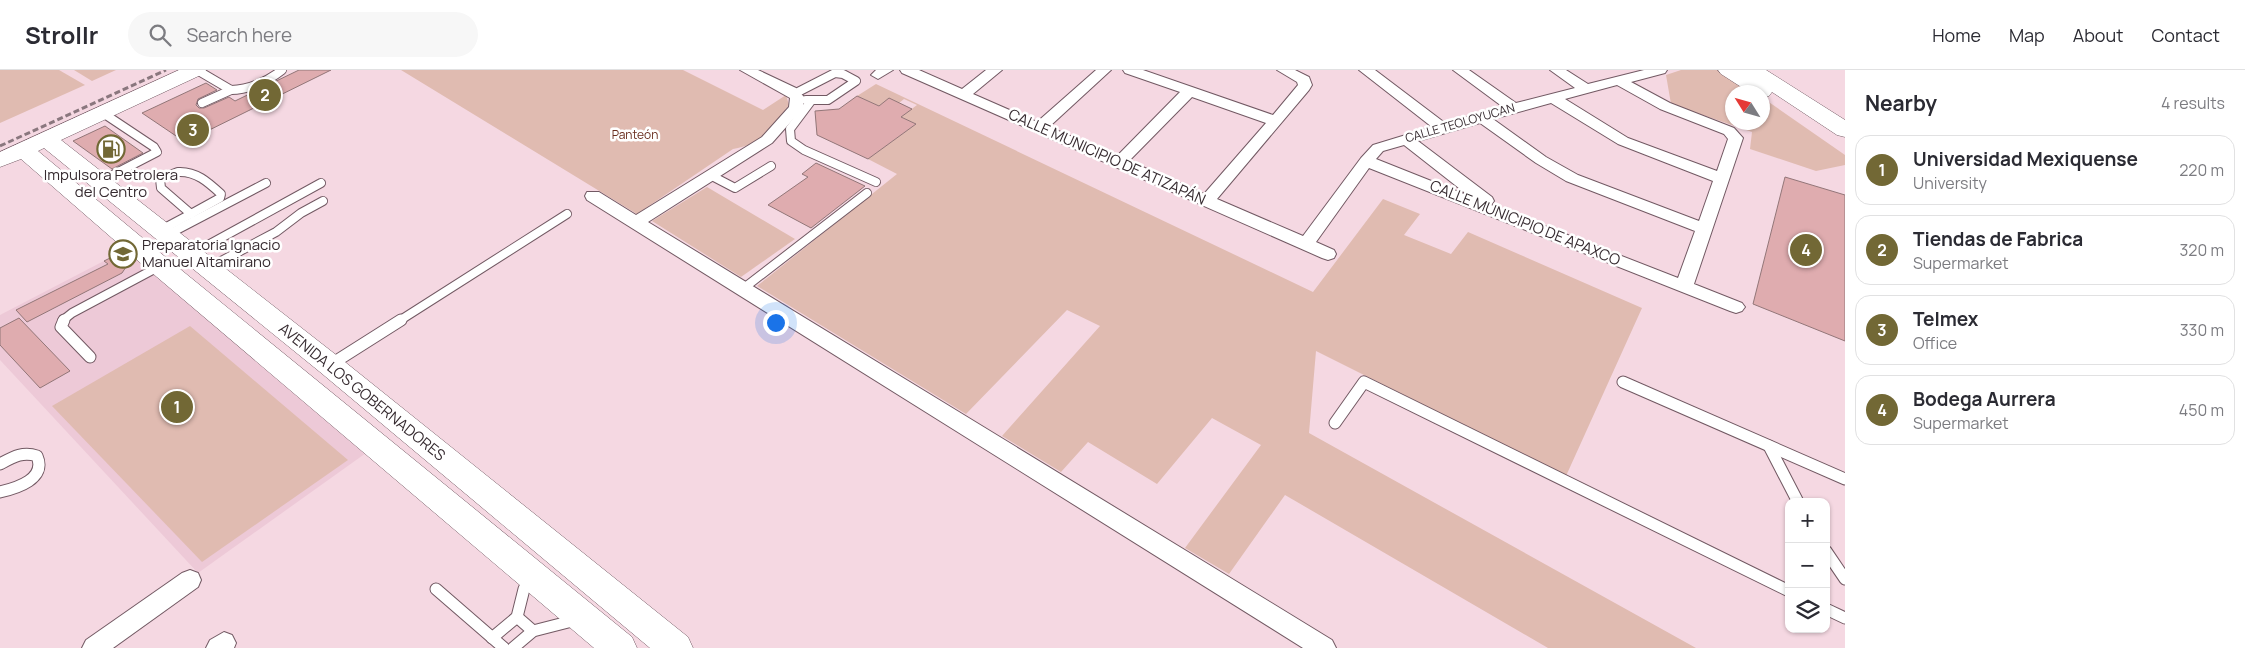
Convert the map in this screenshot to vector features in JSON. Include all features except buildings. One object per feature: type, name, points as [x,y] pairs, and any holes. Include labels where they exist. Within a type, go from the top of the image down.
[{"type":"street","points":[[23,149],[197,70]]},
{"type":"street","points":[[636,222],[712,176],[772,136],[796,108],[801,98],[767,73],[747,70]]},
{"type":"street","name":"CALLE MUNICIPIO DE ATIZAPÁN","points":[[907,70],[1328,254]]},
{"type":"street","points":[[964,94],[995,70]]},
{"type":"street","points":[[1040,127],[1104,70]]},
{"type":"street","points":[[1130,70],[1275,121]]},
{"type":"street","points":[[1207,201],[1305,84],[1304,80],[1298,76],[1284,70]]},
{"type":"street","points":[[1366,70],[1442,128]]},
{"type":"street","points":[[1460,70],[1514,108]]},
{"type":"street","points":[[1557,70],[1586,89]]},
{"type":"street","points":[[1728,70],[1750,85]]},
{"type":"street","points":[[1752,70],[1845,130]]},
{"type":"street","name":"CALLE TEOLOYUCAN","points":[[1306,244],[1366,161],[1378,148],[1481,117],[1653,71]]},
{"type":"street","points":[[1619,81],[1665,106],[1729,131],[1736,138],[1684,286]]},
{"type":"street","points":[[1118,162],[1190,91]]},
{"type":"street","points":[[1554,98],[1623,141],[1723,179]]},
{"type":"street","points":[[1770,98],[1845,147]]},
{"type":"street","points":[[1481,117],[1541,160],[1572,178],[1705,229]]},
{"type":"street","points":[[1406,139],[1503,214]]},
{"type":"street","name":"AVENIDA LOS GOBERNADORES","points":[[23,149],[80,177],[162,233],[330,365],[676,648]]},
{"type":"street","name":"CALLE MUNICIPIO DE APAXCO","points":[[1366,161],[1736,307]]},
{"type":"street","name":"AVENIDA LOS GOBERNADORES","points":[[80,177],[160,266],[620,648]]},
{"type":"street","points":[[593,196],[1324,648]]},
{"type":"street","points":[[397,462],[424,442]]},
{"type":"street","points":[[94,648],[190,580]]},
{"type":"lane","points":[[197,70],[231,90]]},
{"type":"lane","points":[[202,103],[231,90],[250,87],[282,70]]},
{"type":"lane","points":[[801,98],[828,100],[856,82],[842,74],[835,73],[801,98],[790,129],[791,141],[804,150],[876,182]]},
{"type":"lane","points":[[80,177],[157,152],[154,147],[103,113]]},
{"type":"lane","points":[[712,176],[735,188],[771,166]]},
{"type":"lane","points":[[162,233],[220,198],[221,194],[192,172],[181,170],[172,172],[160,179],[161,188],[191,214]]},
{"type":"lane","points":[[162,233],[266,183]]},
{"type":"lane","points":[[198,262],[321,183]]},
{"type":"lane","points":[[744,288],[866,193]]},
{"type":"lane","points":[[198,262],[276,232],[300,213],[322,200]]},
{"type":"lane","points":[[330,365],[567,214]]},
{"type":"lane","points":[[90,358],[61,327],[62,321],[72,313],[160,266]]},
{"type":"lane","points":[[1335,424],[1364,382],[1785,588]]},
{"type":"lane","points":[[1623,382],[1845,479]]},
{"type":"lane","points":[[1769,446],[1796,498]]},
{"type":"lane","points":[[0,464],[21,455],[30,454],[41,459],[42,464],[40,470],[27,483],[3,493]]},
{"type":"lane","points":[[1830,557],[1845,579]]},
{"type":"lane","points":[[502,645],[517,617],[524,589],[531,575]]},
{"type":"lane","points":[[436,589],[502,645]]},
{"type":"lane","points":[[1830,611],[1845,618]]},
{"type":"lane","points":[[517,617],[533,630]]},
{"type":"lane","points":[[502,645],[533,630],[550,628],[582,618]]},
{"type":"shaded area","points":[[125,250],[366,453],[198,573],[0,360],[0,315]]},
{"type":"green space","points":[[0,70],[59,70],[85,85],[0,123]]},
{"type":"green space","points":[[74,70],[116,70],[92,81]]},
{"type":"green space","name":"Panteón","points":[[401,70],[683,70],[763,110],[786,95],[789,105],[772,128],[760,139],[744,147],[733,149],[637,214]]},
{"type":"green space","points":[[1681,70],[1723,70],[1745,85],[1725,85],[1725,123],[1671,104],[1666,75]]},
{"type":"green space","points":[[876,84],[1313,292],[1383,199],[1420,214],[1404,235],[1451,254],[1468,232],[1642,308],[1566,476],[1316,351],[1309,433],[1696,648],[1548,648],[1285,495],[1229,574],[1185,548],[1261,445],[1212,418],[1157,484],[1088,442],[1061,472],[1002,436],[1100,326],[1067,310],[966,414],[757,286],[897,174],[868,159],[916,124],[901,117],[917,105],[904,99],[899,103],[889,99],[879,106],[857,96]]},
{"type":"green space","points":[[1770,103],[1845,155],[1845,165],[1816,171],[1750,149],[1752,132],[1746,130],[1770,130]]},
{"type":"green space","points":[[707,187],[795,239],[741,277],[652,221]]},
{"type":"green space","points":[[190,326],[348,460],[202,562],[52,406]]},
{"type":"railway","points":[[0,146],[166,70]]},
{"type":"place","name":"Tiendas de Fabrica","points":[[265,95]]},
{"type":"place","name":"Telmex","points":[[193,130]]},
{"type":"place","name":"Impulsora Petrolera del Centro","points":[[111,149]]},
{"type":"place","name":"Bodega Aurrera","points":[[1806,250]]},
{"type":"place","name":"Preparatoria Ignacio Manuel Altamirano","points":[[123,254]]},
{"type":"place","name":"Universidad Mexiquense","points":[[177,407]]}]
